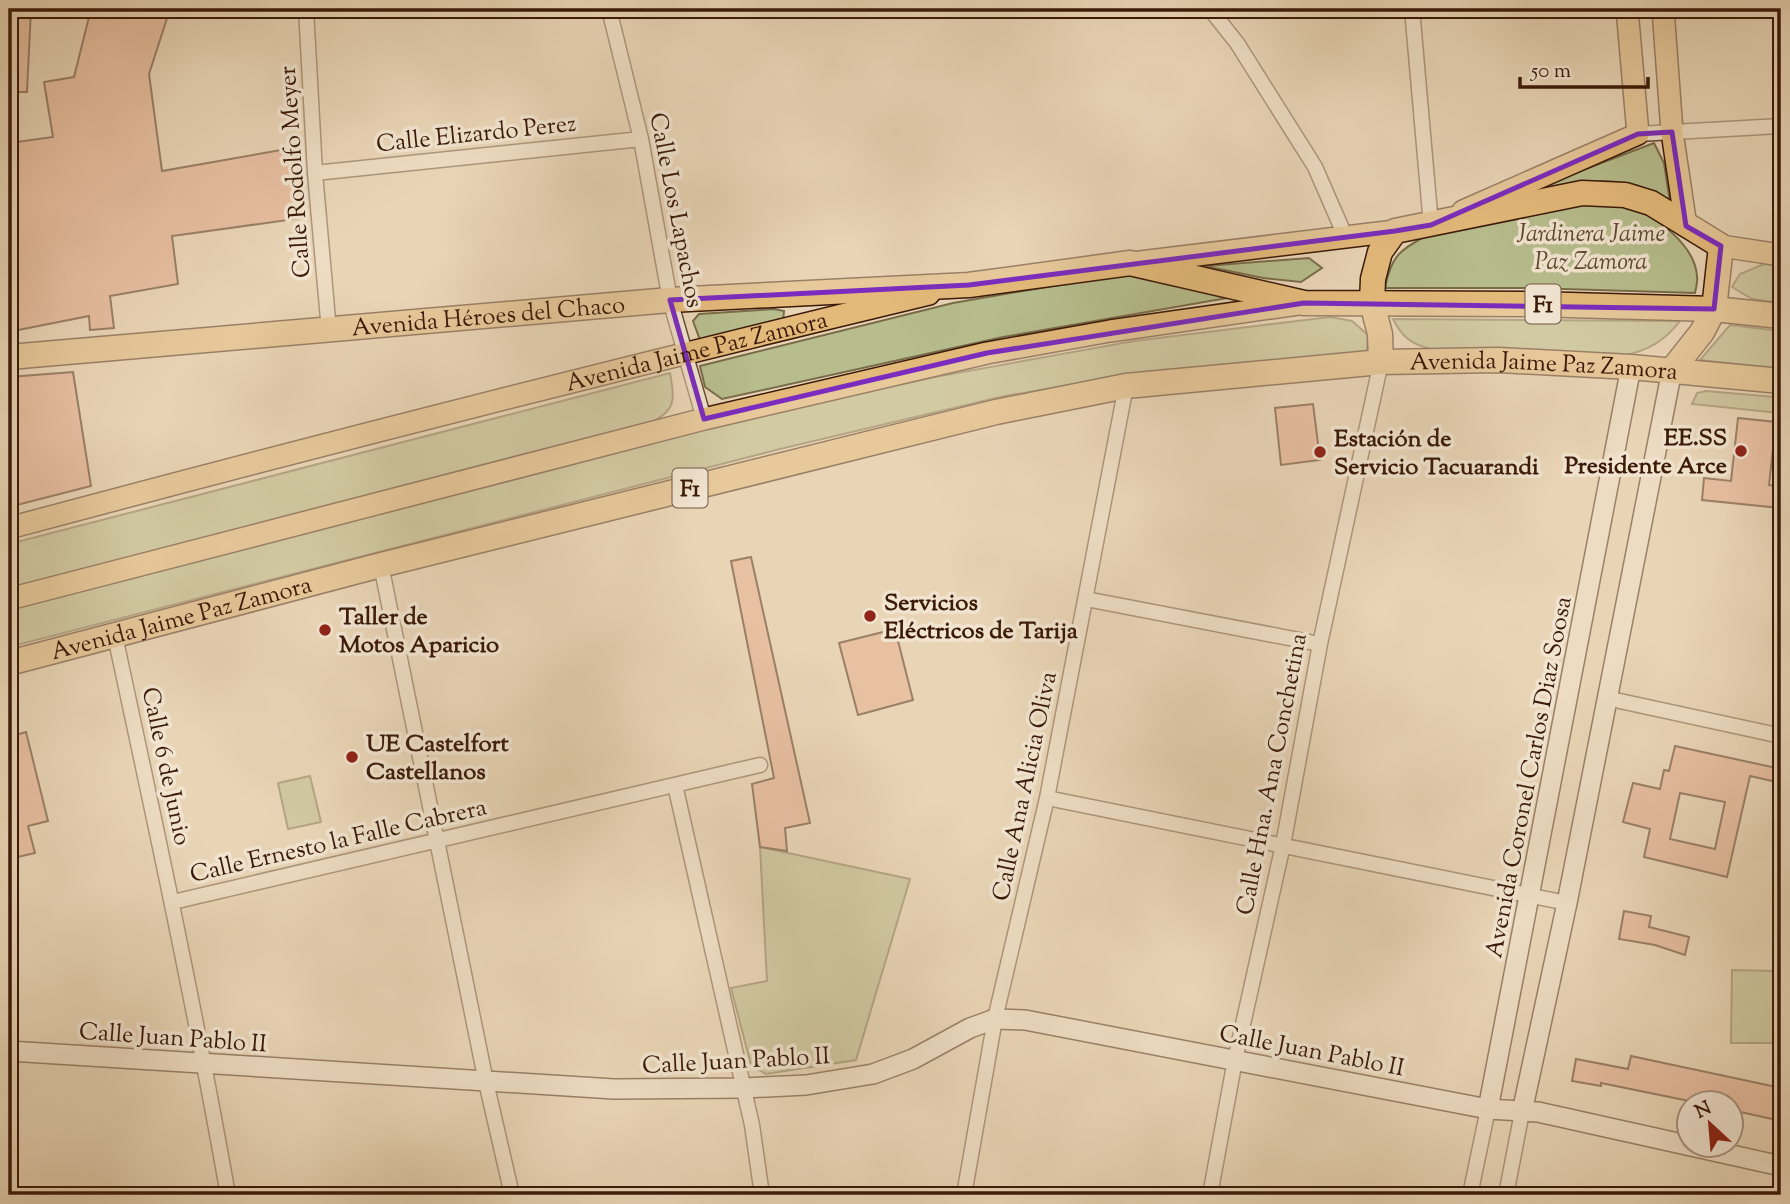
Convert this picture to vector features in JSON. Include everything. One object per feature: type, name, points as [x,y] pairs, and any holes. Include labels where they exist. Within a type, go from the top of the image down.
[{"type":"highway","name":"Avenida Jaime Paz Zamora","points":[[9,663],[381,565],[996,412],[1126,386],[1381,362],[1499,360],[1672,370],[1702,332],[1714,309],[1721,246],[1651,203],[1625,195],[1582,193],[1395,231],[1380,252],[1373,279],[1372,303],[1380,334],[1381,362]]},
{"type":"highway","name":"Avenida Jaime Paz Zamora","points":[[969,285],[1130,263]]},
{"type":"highway","name":"F1","points":[[1130,263],[1304,303]]},
{"type":"highway","name":"Avenida Héroes del Chaco","points":[[9,357],[670,300],[969,285]]},
{"type":"highway","name":"Avenida Jaime Paz Zamora","points":[[1304,303],[1534,303],[1714,309]]},
{"type":"highway","name":"F1","points":[[1714,309],[1781,316]]},
{"type":"highway","name":"F1","points":[[1672,370],[1781,381]]},
{"type":"main road","points":[[1431,225],[1637,134],[1627,9]]},
{"type":"main road","points":[[1663,9],[1672,132],[1686,226]]},
{"type":"main road","name":"Avenida Jaime Paz Zamora","points":[[1130,263],[1395,231]]},
{"type":"main road","points":[[1721,246],[1781,256]]},
{"type":"main road","name":"Avenida Jaime Paz Zamora","points":[[9,528],[326,443],[969,285]]},
{"type":"main road","name":"Avenida Jaime Paz Zamora","points":[[9,599],[704,419],[987,353],[1110,331],[1304,303]]},
{"type":"main road","name":"Avenida Coronel Carlos Diaz Soosa","points":[[1488,1109],[1631,367]]},
{"type":"main road","points":[[1522,1112],[1567,904],[1672,370]]},
{"type":"main road","name":"Calle Juan Pablo II","points":[[9,1051],[614,1089],[744,1088],[806,1086],[873,1074],[913,1059],[970,1028],[995,1019],[1025,1020],[1488,1109],[1538,1112],[1781,1166]]},
{"type":"street","name":"Calle Rodolfo Meyer","points":[[306,9],[328,331]]},
{"type":"street","name":"Calle Los Lapachos","points":[[609,9],[641,139],[670,300],[704,419]]},
{"type":"street","points":[[1210,9],[1237,43],[1315,167],[1346,238]]},
{"type":"street","points":[[1412,9],[1431,225]]},
{"type":"street","points":[[1637,134],[1781,126]]},
{"type":"street","name":"Calle Elizardo Perez","points":[[316,173],[641,139]]},
{"type":"street","name":"Calle Hna. Ana Conchetina","points":[[1210,1195],[1235,1060],[1283,845],[1320,644],[1381,362]]},
{"type":"street","name":"Calle Ana Alicia Oliva","points":[[964,1195],[995,1019],[1047,797],[1126,386]]},
{"type":"street","points":[[381,565],[486,1082],[512,1195]]},
{"type":"street","points":[[1086,599],[1320,644]]},
{"type":"street","name":"Calle 6 de Junio","points":[[115,636],[173,902],[228,1195]]},
{"type":"street","points":[[1606,698],[1781,736]]},
{"type":"street","name":"Calle Ernesto la Falle Cabrera","points":[[173,902],[760,765]]},
{"type":"street","points":[[675,785],[752,1125],[762,1195]]},
{"type":"street","points":[[1047,797],[1567,904]]},
{"type":"street","name":"Avenida Coronel Carlos Diaz Soosa","points":[[1470,1195],[1488,1109]]},
{"type":"street","points":[[1506,1195],[1522,1112]]},
{"type":"highlighted area","points":[[1672,132],[1686,226],[1721,246],[1714,309],[1304,303],[987,353],[704,419],[670,300],[969,285],[1431,225],[1638,134]]},
{"type":"green space","points":[[1654,143],[1664,163],[1670,202],[1639,186],[1608,181],[1580,182],[1525,192]]},
{"type":"green space","name":"Jardinera Jaime Paz Zamora","points":[[1588,203],[1617,205],[1637,210],[1671,232],[1695,264],[1695,293],[1531,288],[1385,288],[1393,262],[1403,250],[1426,236]]},
{"type":"green space","points":[[1309,258],[1322,268],[1301,282],[1263,278],[1205,266]]},
{"type":"green space","name":"Jardinera Jaime Paz Zamora","points":[[1764,264],[1781,266],[1781,303],[1752,299],[1732,287],[1740,274]]},
{"type":"green space","points":[[1122,274],[1233,297],[1003,337],[722,399],[705,387],[700,366],[953,303]]},
{"type":"green space","points":[[774,309],[784,311],[783,321],[700,340],[693,321],[699,314]]},
{"type":"green space","points":[[1330,317],[1352,321],[1368,335],[1367,352],[1143,372],[1000,397],[780,449],[9,647],[9,610],[775,411],[935,377],[1134,341]]},
{"type":"green space","name":"Jardinera Jaime Paz Zamora","points":[[1393,319],[1680,321],[1655,344],[1623,356],[1431,349],[1408,339]]},
{"type":"green space","points":[[1730,325],[1781,331],[1781,369],[1700,360]]},
{"type":"green space","points":[[670,373],[673,398],[669,410],[648,424],[9,588],[9,544]]},
{"type":"green space","points":[[1706,391],[1775,397],[1781,402],[1779,413],[1692,404],[1697,393]]},
{"type":"green space","points":[[310,776],[321,822],[288,829],[278,783]]},
{"type":"green space","points":[[760,847],[910,879],[856,1060],[766,1074],[751,1065],[731,988],[767,981]]},
{"type":"green space","points":[[1732,970],[1777,971],[1777,1043],[1731,1043]]},
{"type":"building","points":[[9,9],[31,9],[27,92],[9,92]]},
{"type":"building","points":[[91,9],[170,9],[149,74],[162,171],[298,147],[302,218],[172,236],[178,284],[110,296],[114,328],[90,330],[89,316],[13,331],[9,302],[9,143],[53,137],[44,82],[74,77]]},
{"type":"building","points":[[73,372],[91,486],[9,507],[9,377]]},
{"type":"building","points":[[1313,404],[1320,460],[1281,465],[1275,408]]},
{"type":"building","points":[[1738,418],[1776,422],[1769,485],[1781,486],[1781,508],[1702,500],[1704,478],[1731,481]]},
{"type":"building","points":[[751,557],[810,823],[785,828],[787,851],[760,847],[752,784],[774,778],[731,561]]},
{"type":"building","points":[[895,629],[913,700],[858,715],[839,643]]},
{"type":"building","points":[[26,732],[48,821],[28,826],[35,853],[9,859],[9,737]]},
{"type":"building","points":[[1675,746],[1781,769],[1781,783],[1750,776],[1727,877],[1644,857],[1650,829],[1623,822],[1633,783],[1660,789],[1664,770],[1669,771]],"holes":[[[1680,793],[1725,802],[1715,849],[1670,839]]]},
{"type":"building","points":[[1624,911],[1651,916],[1649,927],[1689,937],[1685,955],[1655,945],[1619,939]]},
{"type":"building","points":[[1631,1056],[1781,1088],[1781,1121],[1744,1113],[1744,1088],[1674,1088],[1674,1098],[1601,1083],[1601,1086],[1572,1081],[1576,1059],[1628,1069]]},
{"type":"place","name":"EE.SS Presidente Arce","points":[[1741,451]]},
{"type":"place","name":"Estación de Servicio Tacuarandi","points":[[1320,452]]},
{"type":"place","name":"Servicios Eléctricos de Tarija","points":[[870,616]]},
{"type":"place","name":"Taller de Motos Aparicio","points":[[325,630]]},
{"type":"place","name":"UE Castelfort Castellanos","points":[[352,757]]}]
